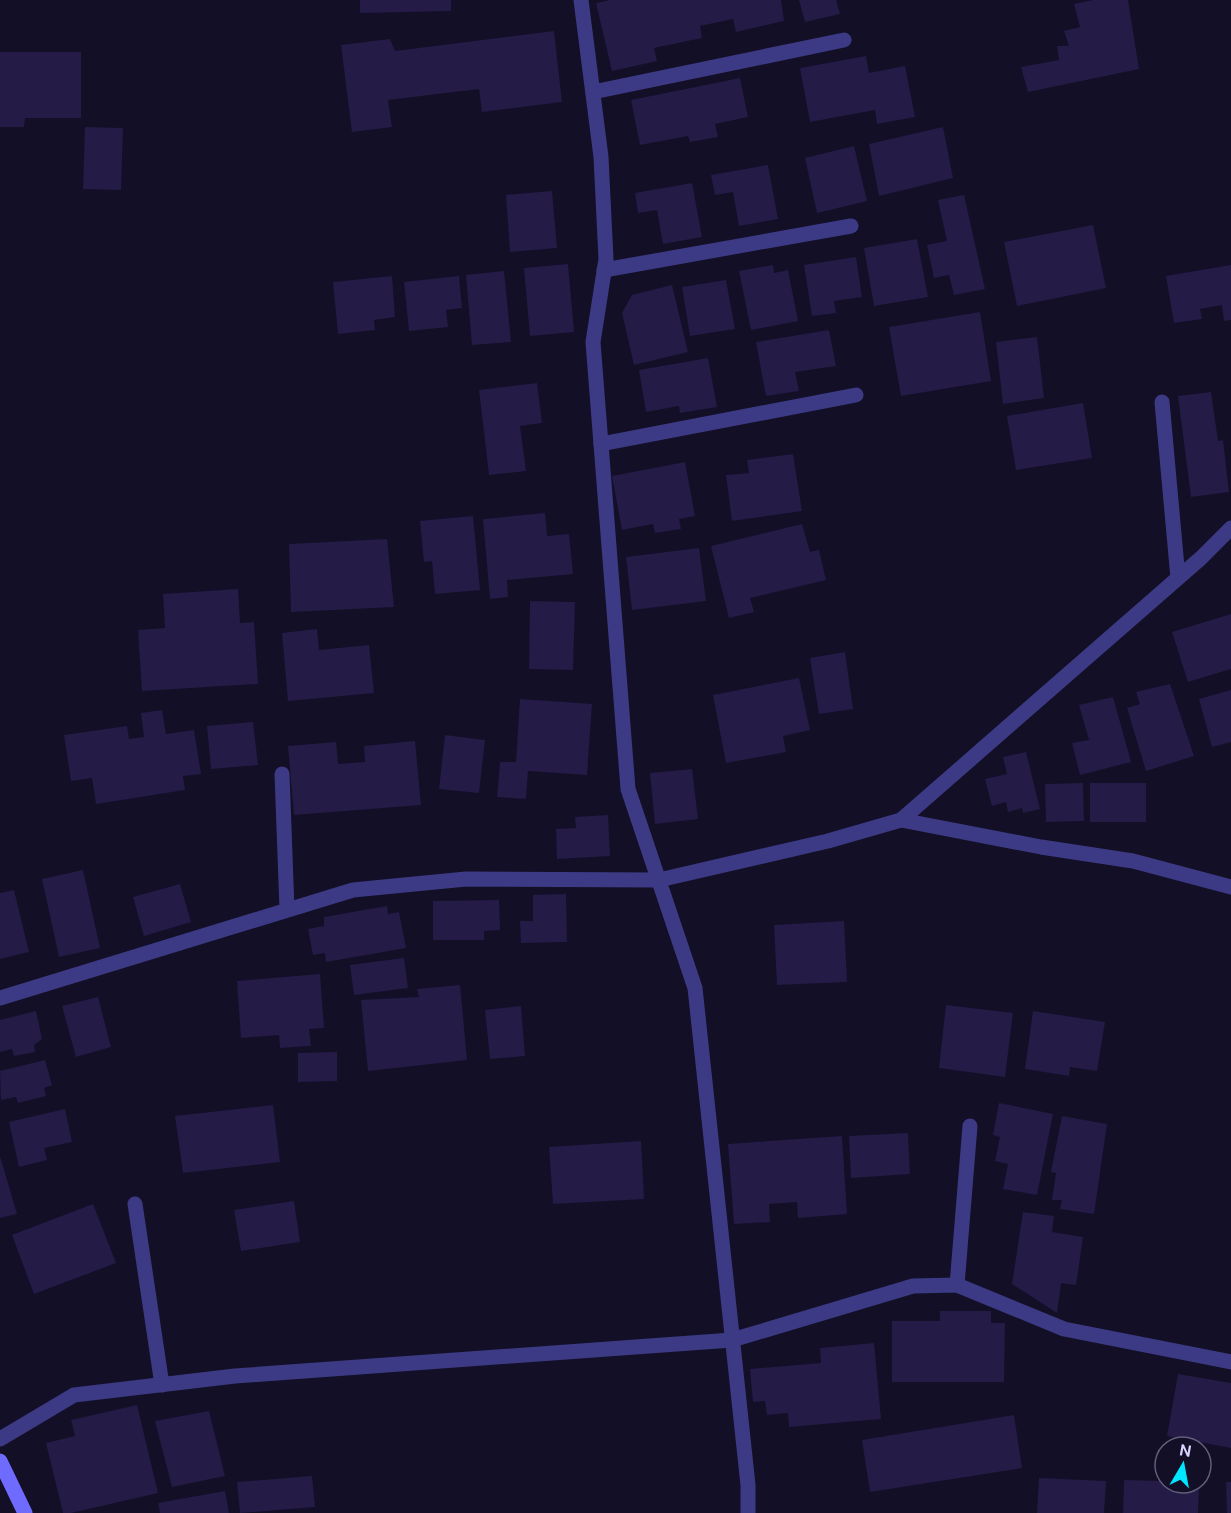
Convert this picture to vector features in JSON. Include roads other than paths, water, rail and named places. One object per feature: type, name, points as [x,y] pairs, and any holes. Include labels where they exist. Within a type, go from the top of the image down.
[{"type":"main road","points":[[0,1461],[25,1513]]},
{"type":"street","points":[[581,0],[601,157],[606,259],[593,342],[628,789],[695,988],[748,1485],[748,1513]]},
{"type":"street","points":[[593,92],[843,40]]},
{"type":"street","points":[[604,270],[851,226]]},
{"type":"street","points":[[601,444],[856,395]]},
{"type":"street","points":[[1162,402],[1178,578]]},
{"type":"street","points":[[0,998],[353,890],[466,879],[659,880],[828,841],[901,820],[1178,578],[1231,528]]},
{"type":"street","points":[[282,774],[287,909]]},
{"type":"street","points":[[901,820],[1041,848],[1133,861],[1231,887]]},
{"type":"street","points":[[957,1285],[970,1126]]},
{"type":"street","points":[[135,1204],[162,1385]]},
{"type":"street","points":[[0,1438],[74,1395],[235,1376],[732,1340],[913,1286],[957,1285],[1064,1329],[1231,1362]]}]
